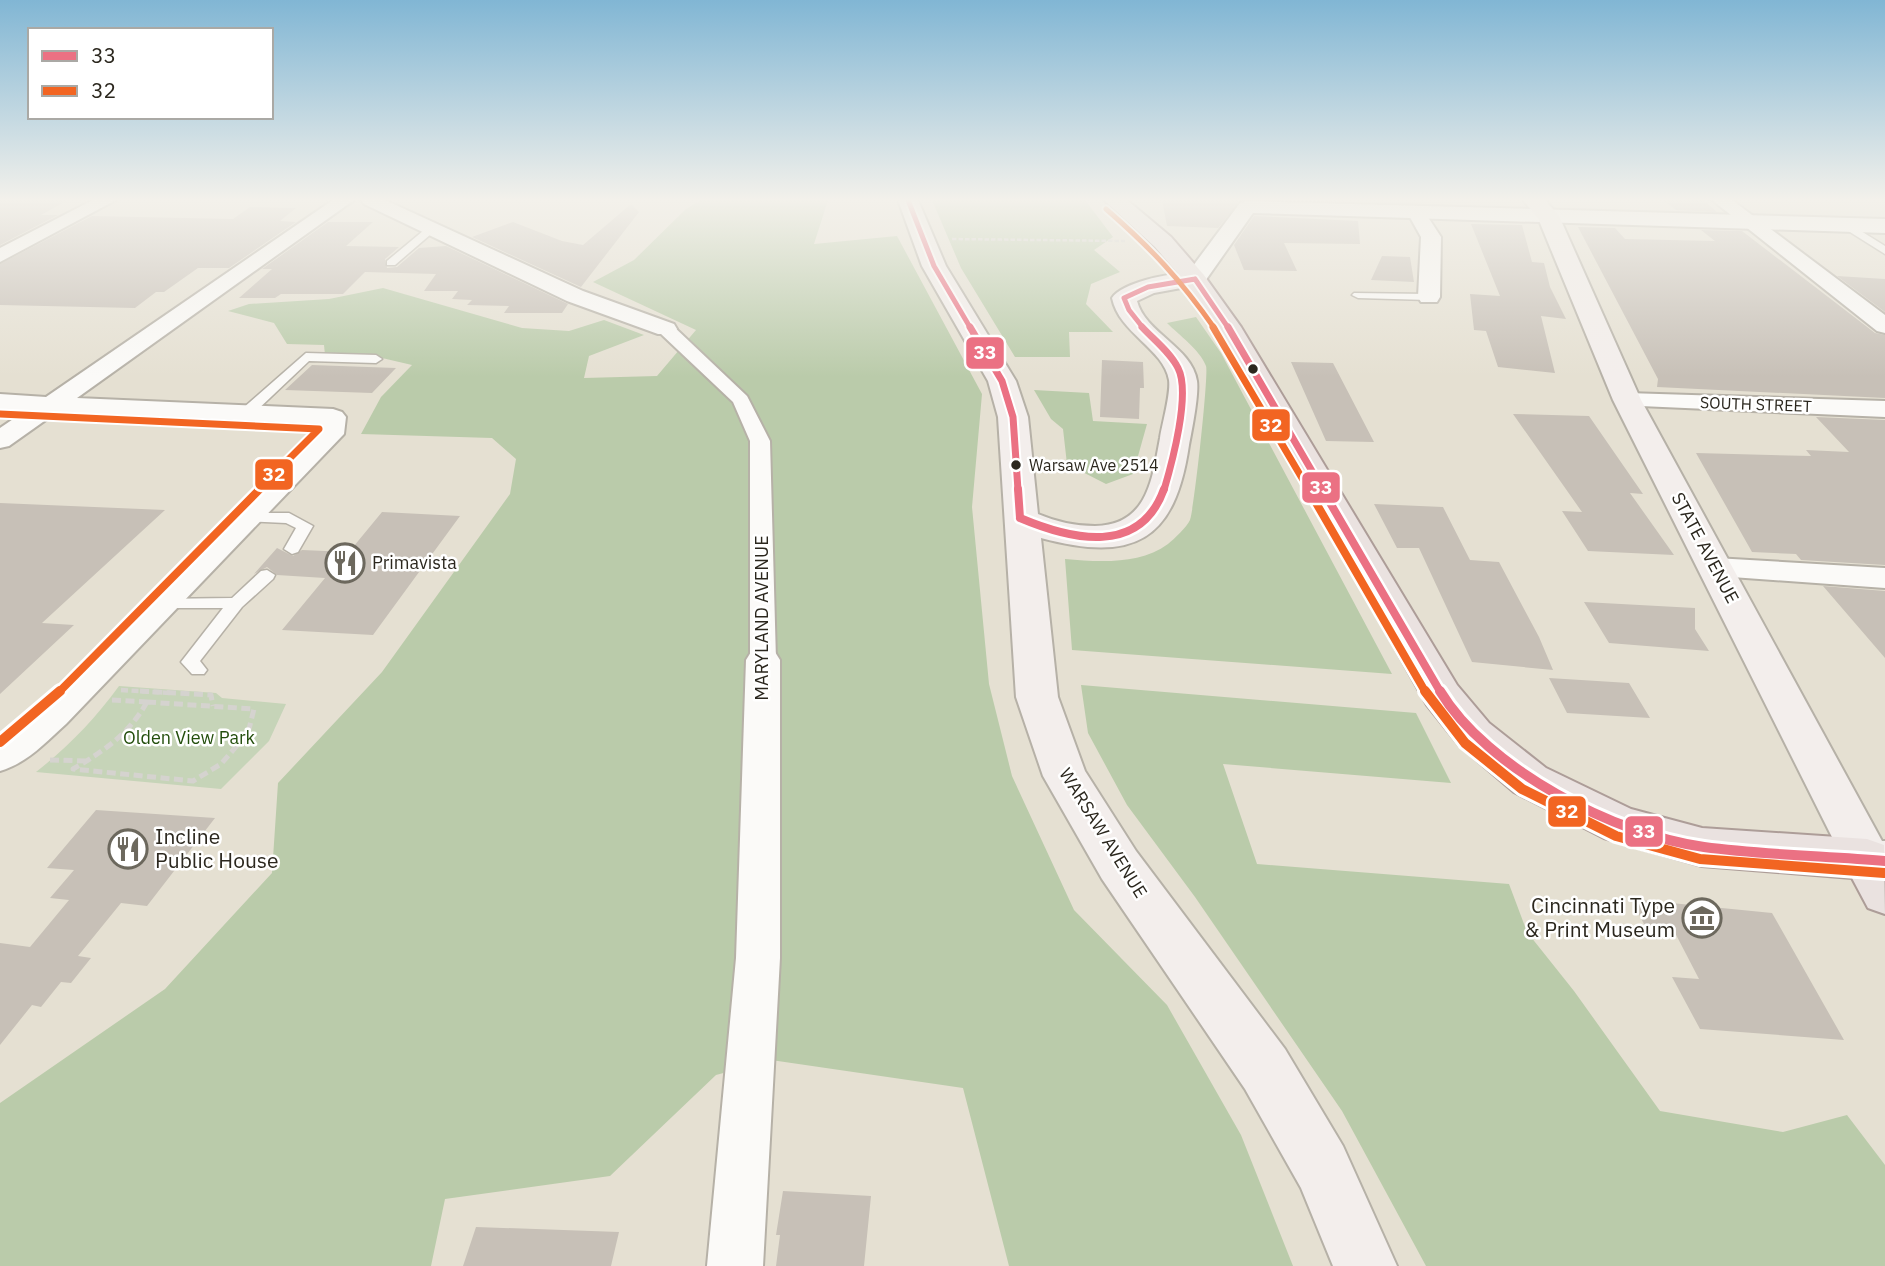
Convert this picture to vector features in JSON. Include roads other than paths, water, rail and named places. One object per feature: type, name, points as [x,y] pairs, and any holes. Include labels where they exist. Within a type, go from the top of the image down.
[{"type":"main road","name":"WARSAW AVENUE","points":[[931,259],[1002,381],[1013,417],[1037,697],[1065,776],[1119,865],[1265,1069],[1322,1167],[1365,1266]]},
{"type":"main road","points":[[1178,259],[1228,327],[1442,695],[1474,734],[1530,780],[1620,825],[1702,847],[1879,871]]},
{"type":"main road","name":"STATE AVENUE","points":[[1564,259],[1627,400],[1879,871]]},
{"type":"main road","points":[[1020,518],[1038,527],[1060,533],[1097,537],[1129,532],[1145,523],[1156,509],[1166,481],[1183,382],[1179,368],[1170,355],[1126,312],[1124,298],[1148,287],[1195,279]]},
{"type":"street","points":[[0,440],[260,259]]},
{"type":"street","name":"MARYLAND AVENUE","points":[[498,259],[575,296],[666,329],[741,400],[760,441],[763,660],[758,958],[735,1266]]},
{"type":"street","points":[[1195,279],[1209,259]]},
{"type":"street","points":[[1429,297],[1430,259]]},
{"type":"street","points":[[1798,259],[1885,326]]},
{"type":"street","name":"SOUTH STREET","points":[[1627,400],[1885,409]]},
{"type":"street","points":[[0,402],[333,417],[331,434],[53,715],[20,744],[0,757]]},
{"type":"street","points":[[1715,568],[1885,578]]},
{"type":"lane","points":[[391,263],[396,259]]},
{"type":"lane","points":[[1358,295],[1429,297]]},
{"type":"lane","points":[[247,412],[306,357],[376,359]]},
{"type":"lane","points":[[247,518],[289,518],[305,526],[292,549]]},
{"type":"lane","points":[[198,670],[190,662],[196,651],[236,603],[267,575]]},
{"type":"lane","points":[[163,603],[236,603]]},
{"type":"place","name":"Warsaw Ave 2514","points":[[1016,465]]},
{"type":"place","name":"Primavista","points":[[345,563]]},
{"type":"place","name":"Incline Public House","points":[[128,849]]},
{"type":"place","name":"Cincinnati Type & Print Museum","points":[[1702,918]]},
{"type":"park label","name":"Olden View Park","points":[[189,738]]}]
